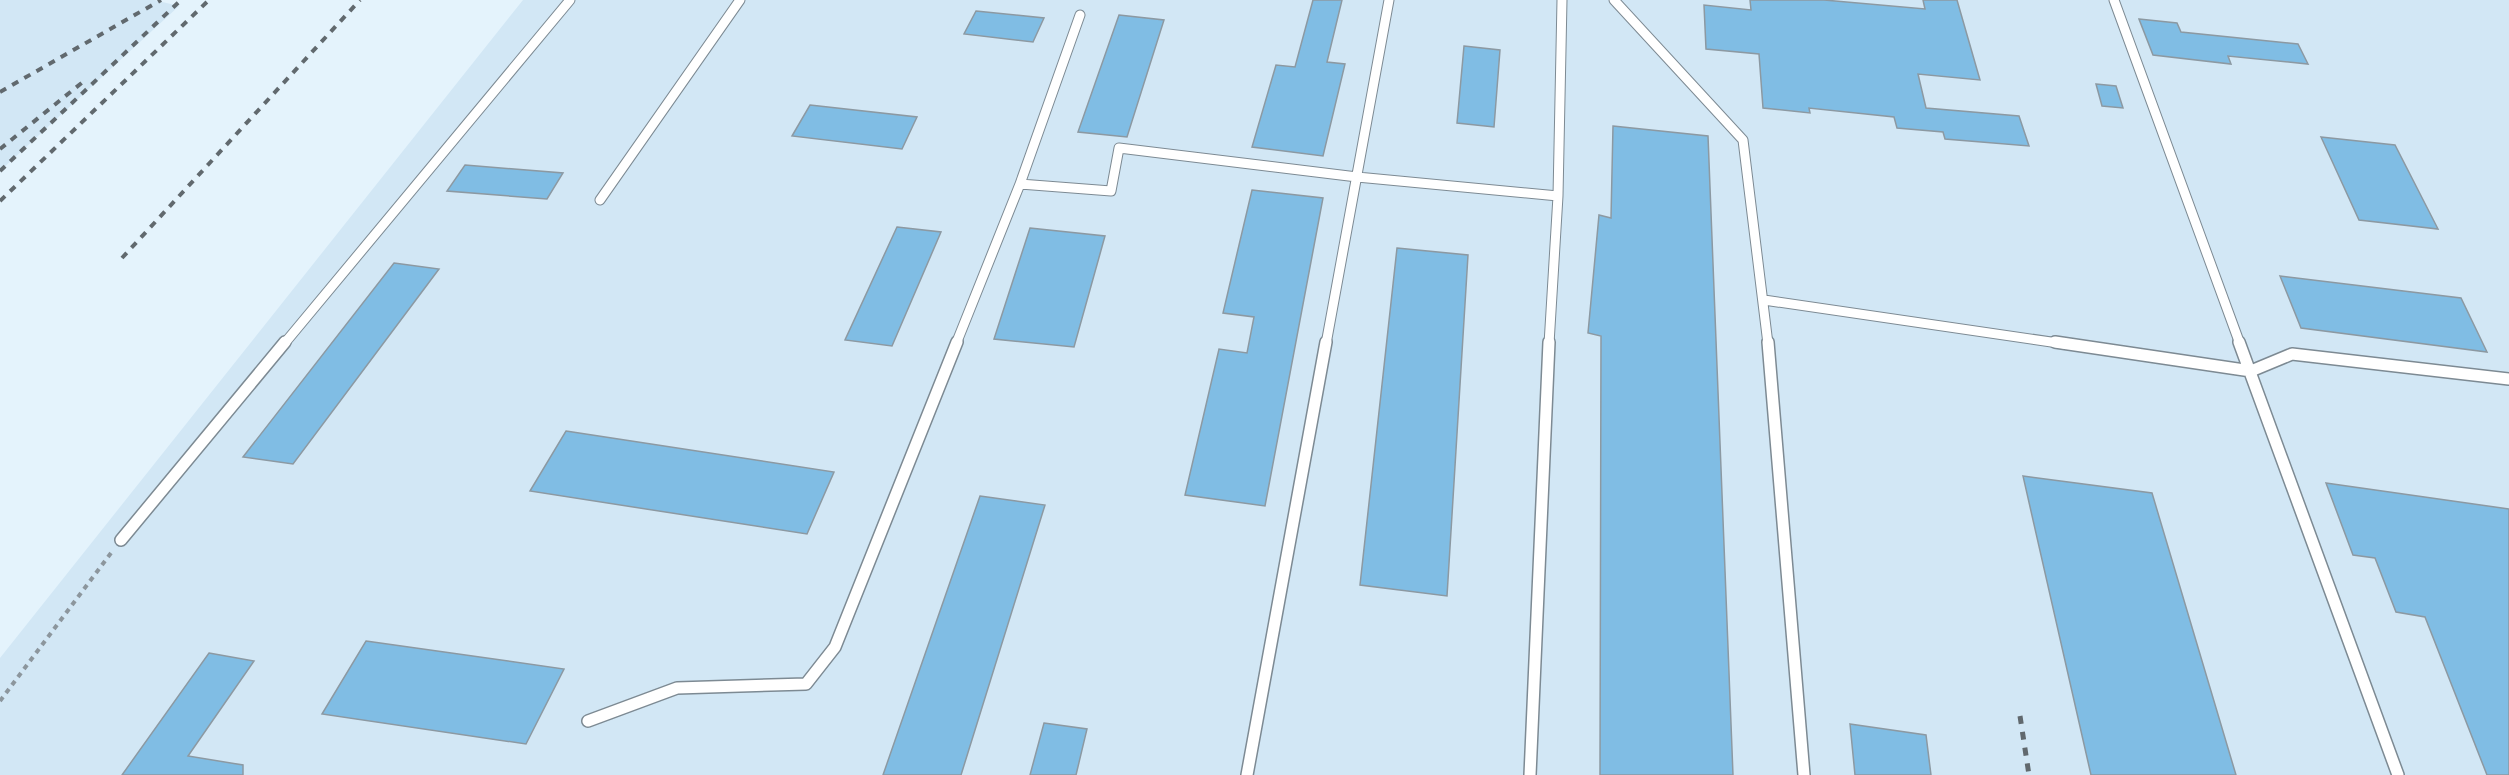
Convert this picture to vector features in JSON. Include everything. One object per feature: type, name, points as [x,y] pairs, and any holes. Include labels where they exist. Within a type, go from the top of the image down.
[{"type":"lane","points":[[121,540],[570,0]]},
{"type":"lane","points":[[600,200],[740,0]]},
{"type":"lane","points":[[1247,775],[1389,0]]},
{"type":"lane","points":[[1530,775],[1552,276],[1558,196],[1562,0]]},
{"type":"lane","points":[[1614,0],[1743,140],[1764,300],[1804,775]]},
{"type":"lane","points":[[2114,0],[2398,775]]},
{"type":"lane","points":[[588,721],[677,688],[806,684],[835,647],[1020,184],[1080,15]]},
{"type":"lane","points":[[1020,184],[1111,192],[1119,148],[1357,177],[1558,196]]},
{"type":"lane","points":[[1764,300],[2251,371],[2292,354],[2509,380]]},
{"type":"path","points":[[0,701],[121,540]]},
{"type":"shaded area","points":[[0,0],[154,0],[179,6],[0,171]]},
{"type":"shaded area","points":[[523,0],[2509,0],[2509,775],[0,775],[0,658]]},
{"type":"building","points":[[1313,0],[1342,0],[1327,62],[1345,64],[1323,156],[1252,147],[1276,65],[1295,67]]},
{"type":"building","points":[[1750,0],[1824,0],[1925,9],[1923,0],[1957,0],[1980,80],[1918,74],[1926,108],[2019,116],[2029,146],[1945,139],[1943,132],[1897,128],[1894,117],[1809,108],[1810,113],[1763,108],[1759,54],[1706,49],[1704,5],[1751,10]]},
{"type":"building","points":[[976,11],[1044,18],[1033,42],[964,34]]},
{"type":"building","points":[[1119,15],[1164,20],[1127,137],[1078,132]]},
{"type":"building","points":[[2139,19],[2177,23],[2181,32],[2298,44],[2308,64],[2228,56],[2231,64],[2153,55]]},
{"type":"building","points":[[1464,46],[1500,50],[1494,127],[1457,123]]},
{"type":"building","points":[[2096,84],[2116,86],[2123,108],[2102,106]]},
{"type":"building","points":[[810,105],[917,117],[902,149],[792,136]]},
{"type":"building","points":[[1613,126],[1708,136],[1733,775],[1600,775],[1601,336],[1588,333],[1599,215],[1611,218]]},
{"type":"building","points":[[2321,137],[2395,145],[2438,229],[2359,220]]},
{"type":"building","points":[[465,165],[563,173],[547,199],[447,191]]},
{"type":"building","points":[[1252,190],[1323,198],[1265,506],[1185,495],[1219,349],[1247,353],[1254,317],[1223,313]]},
{"type":"building","points":[[897,227],[941,232],[892,346],[845,340]]},
{"type":"building","points":[[1030,228],[1105,236],[1074,347],[994,339]]},
{"type":"building","points":[[1397,248],[1468,255],[1447,596],[1360,585]]},
{"type":"building","points":[[394,263],[439,269],[293,464],[243,457]]},
{"type":"building","points":[[2280,276],[2461,298],[2487,352],[2301,328]]},
{"type":"building","points":[[566,431],[834,472],[807,534],[530,491]]},
{"type":"building","points":[[2023,476],[2152,493],[2236,775],[2091,775]]},
{"type":"building","points":[[2326,483],[2509,509],[2509,775],[2487,775],[2425,617],[2396,612],[2375,558],[2353,555]]},
{"type":"building","points":[[980,496],[1045,505],[961,775],[883,775]]},
{"type":"building","points":[[366,641],[564,669],[526,744],[322,714]]},
{"type":"building","points":[[209,653],[254,661],[188,756],[243,765],[243,775],[122,775]]},
{"type":"building","points":[[1044,723],[1087,729],[1076,775],[1030,775]]},
{"type":"building","points":[[1850,724],[1926,735],[1931,775],[1855,775]]},
{"type":"railway","points":[[0,92],[161,0]]},
{"type":"railway","points":[[0,171],[181,0]]},
{"type":"railway","points":[[0,201],[209,0]]},
{"type":"railway","points":[[122,258],[360,0]]},
{"type":"railway","points":[[0,149],[84,81]]},
{"type":"railway","points":[[2020,716],[2029,775]]}]
